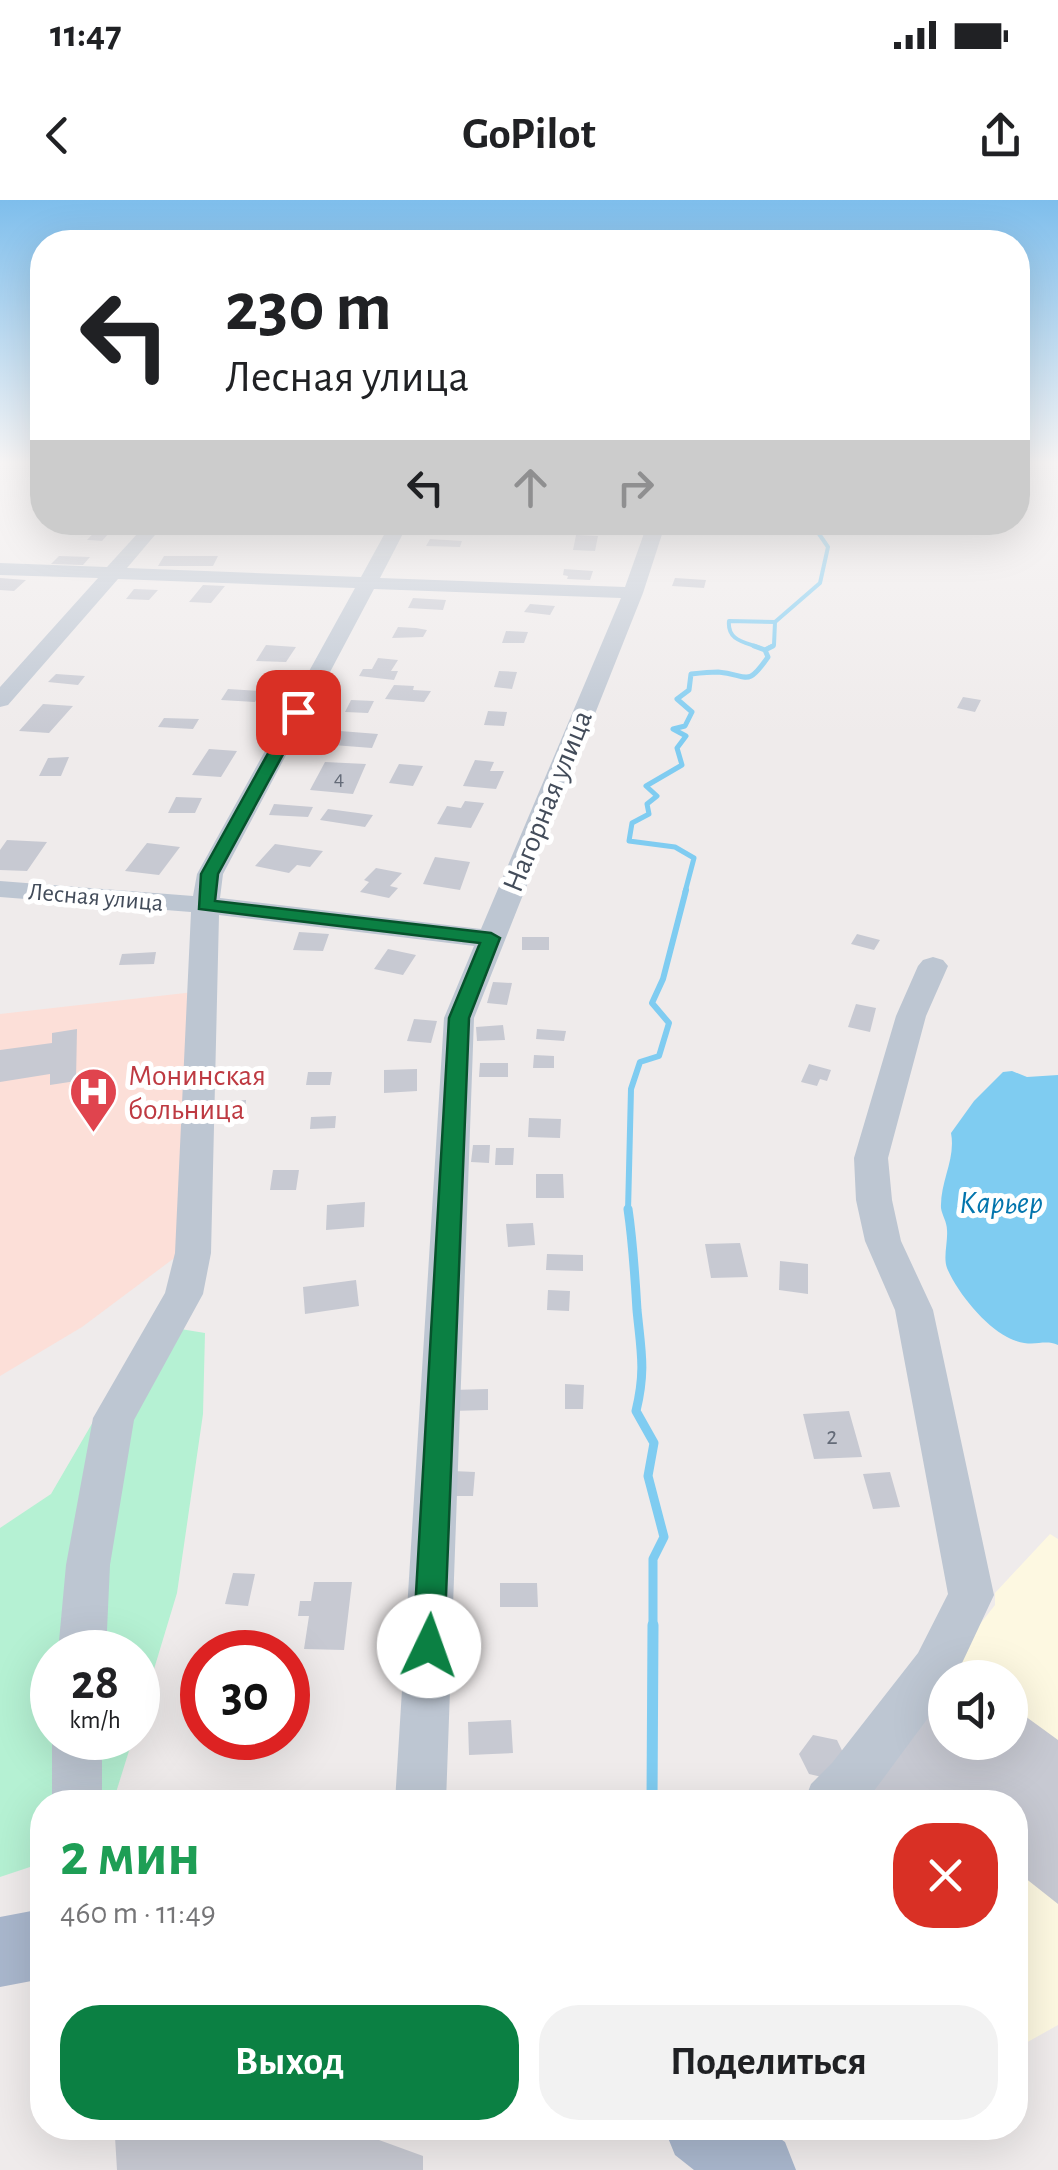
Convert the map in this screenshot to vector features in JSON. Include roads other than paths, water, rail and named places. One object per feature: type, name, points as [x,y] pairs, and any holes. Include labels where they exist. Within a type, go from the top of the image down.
[{"type":"main road","points":[[0,1952],[30,1946]]},
{"type":"main road","points":[[717,2140],[756,2170]]},
{"type":"street","points":[[0,700],[132,552]]},
{"type":"street","points":[[84,1630],[88,1564],[114,1418],[184,1294],[193,1254],[205,906],[210,874],[385,552]]},
{"type":"street","name":"Нагорная улица","points":[[422,1790],[459,1018],[634,593],[647,552]]},
{"type":"street","points":[[0,569],[634,593]]},
{"type":"street","name":"Лесная улица","points":[[0,888],[491,938]]},
{"type":"street","points":[[841,1790],[935,1669],[971,1595],[914,1310],[883,1241],[874,1200],[871,1158],[911,1016],[933,966]]},
{"type":"street","points":[[77,1760],[77,1790]]},
{"type":"water","name":"Карьер","points":[[1003,1072],[1027,1077],[1058,1075],[1058,1345],[1023,1343],[998,1332],[964,1297],[946,1264],[947,1230],[941,1198],[951,1133],[974,1101]]},
{"type":"waterway","points":[[775,622],[820,583],[827,552]]},
{"type":"waterway","points":[[760,648],[734,637],[729,621],[775,622]]},
{"type":"waterway","points":[[768,648],[774,645],[775,622]]},
{"type":"waterway","points":[[754,646],[765,650]]},
{"type":"waterway","points":[[765,650],[773,646]]},
{"type":"waterway","points":[[685,892],[694,858],[675,847],[629,841],[632,823],[649,814],[647,804],[657,796],[646,786],[682,765],[677,748],[686,736],[673,729],[685,726],[692,712],[677,699],[689,690],[691,674],[750,676],[768,657],[765,650]]},
{"type":"waterway","points":[[628,1209],[631,1089],[640,1062],[659,1056],[669,1023],[652,1003],[663,979],[686,890]]},
{"type":"waterway","points":[[628,1209],[642,1360],[636,1411],[654,1443],[648,1476],[664,1537],[653,1559],[653,1625]]},
{"type":"waterway","points":[[652,1790],[653,1625]]},
{"type":"place","name":"Монинская больница","points":[[93,1134]]}]
